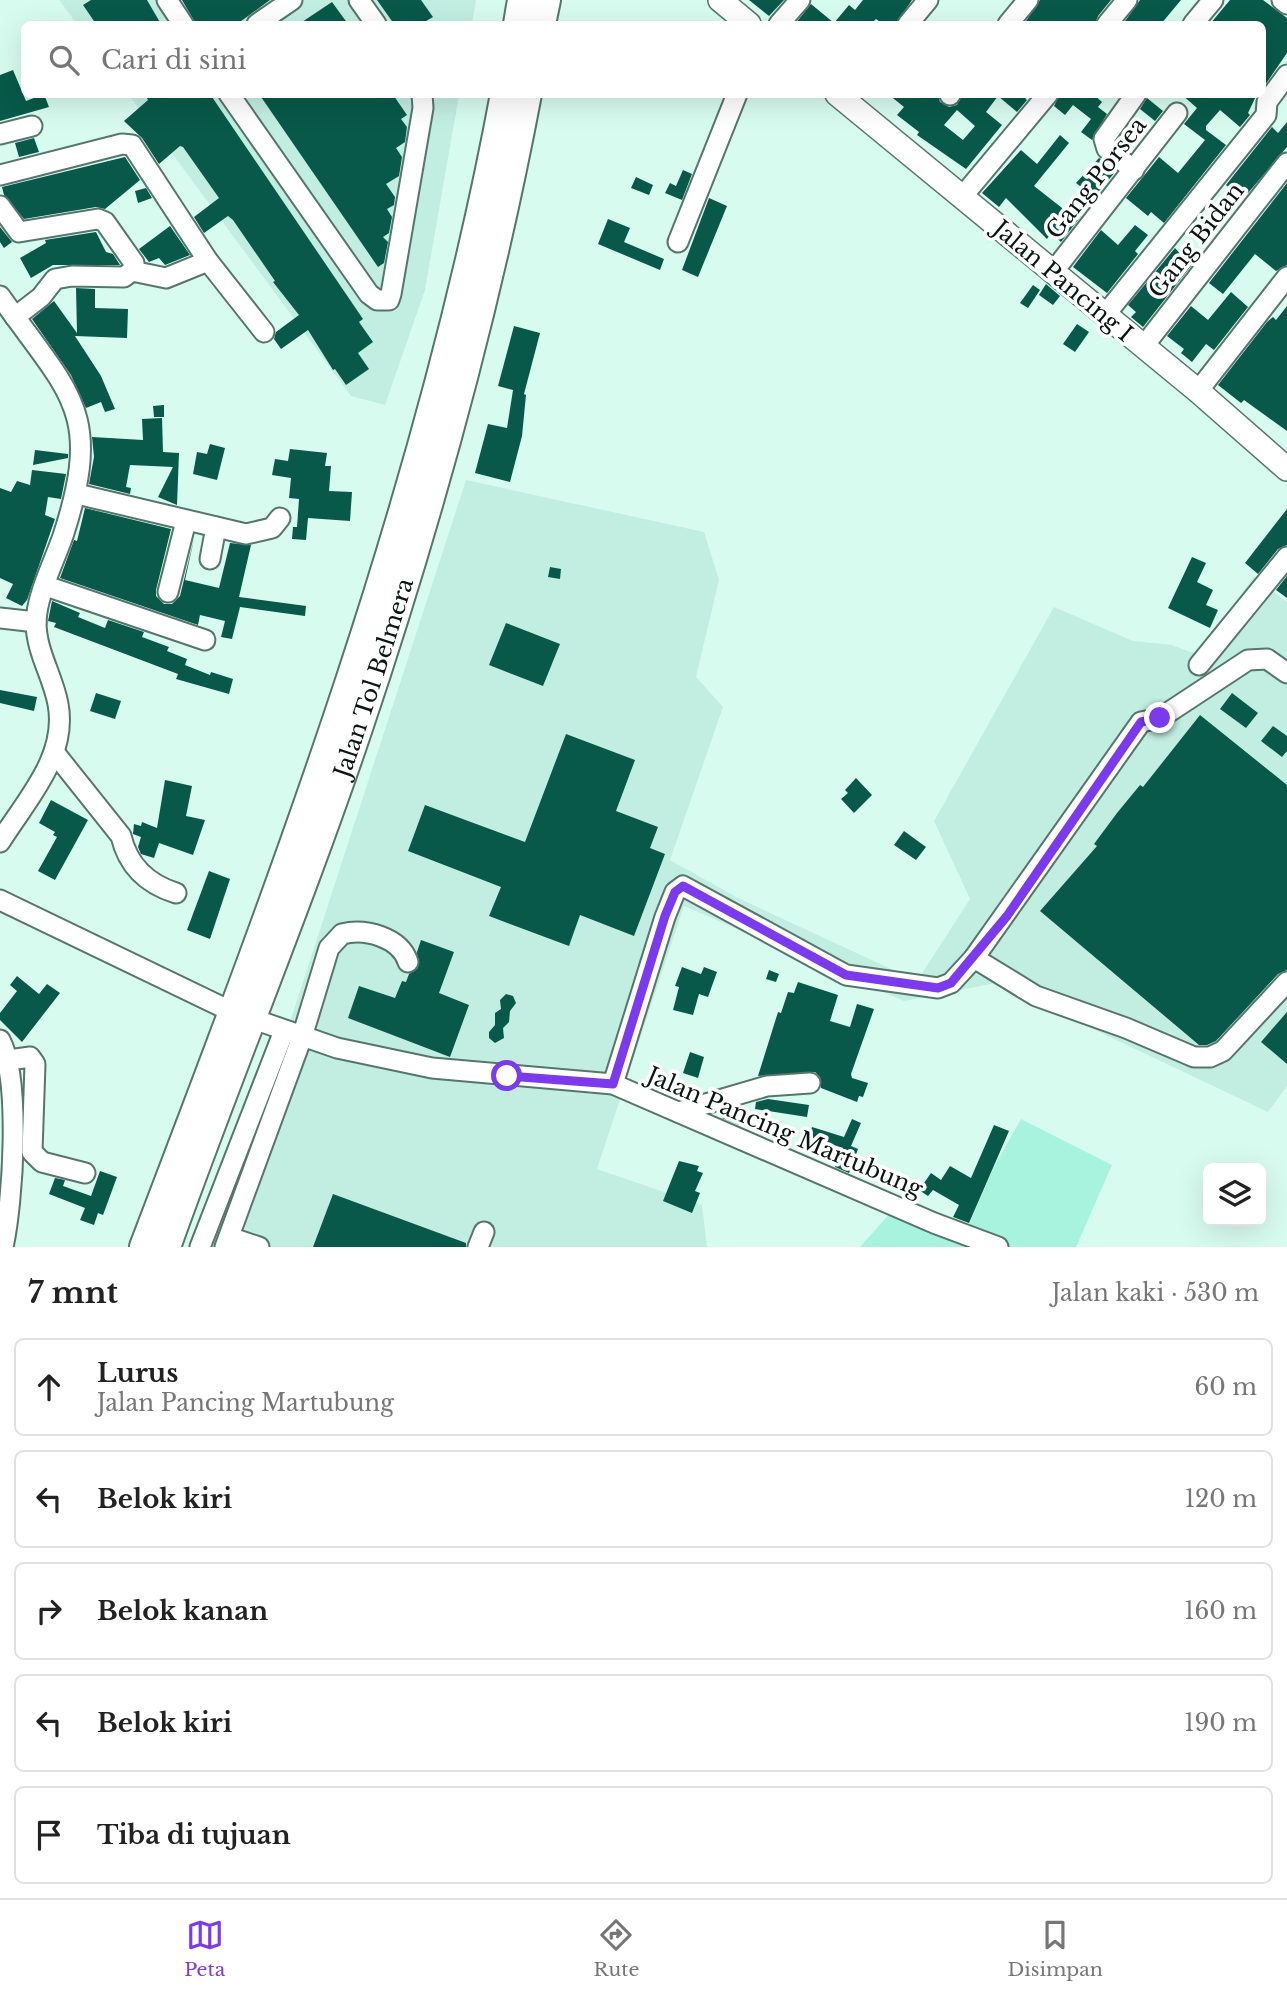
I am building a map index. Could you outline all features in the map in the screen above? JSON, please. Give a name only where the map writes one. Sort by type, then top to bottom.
[{"type":"highway","points":[[518,21],[522,0]]},
{"type":"highway","points":[[542,21],[546,0]]},
{"type":"highway","name":"Jalan Tol Belmera","points":[[144,1247],[293,851],[361,654],[435,407],[481,212],[504,98]]},
{"type":"highway","name":"Jalan Tol Belmera","points":[[166,1247],[318,842],[426,516],[492,267],[526,98]]},
{"type":"main road","points":[[720,0],[745,21]]},
{"type":"main road","name":"Jalan Pancing I","points":[[846,98],[1143,347],[1284,460]]},
{"type":"street","points":[[167,0],[181,21]]},
{"type":"street","points":[[261,21],[292,0]]},
{"type":"street","points":[[359,0],[374,21]]},
{"type":"street","points":[[782,21],[800,0]]},
{"type":"street","points":[[910,21],[928,0]]},
{"type":"street","points":[[1010,21],[1028,0]]},
{"type":"street","points":[[1110,21],[1127,0]]},
{"type":"street","points":[[1196,21],[1213,0]]},
{"type":"street","points":[[1282,0],[1287,4]]},
{"type":"street","points":[[1105,315],[1266,115],[1266,102],[1287,75]]},
{"type":"street","points":[[232,98],[369,294],[384,301],[388,300],[391,294],[423,108],[422,98]]},
{"type":"street","points":[[678,242],[735,98]]},
{"type":"street","points":[[962,197],[1045,98]]},
{"type":"street","points":[[1133,98],[1104,139],[1107,149],[1134,170]]},
{"type":"street","name":"Gang Porsea","points":[[1053,272],[1177,113]]},
{"type":"street","points":[[0,134],[32,126]]},
{"type":"street","points":[[0,175],[122,144],[132,145],[208,261],[264,332]]},
{"type":"street","name":"Gang Bidan","points":[[1143,347],[1287,163]]},
{"type":"street","points":[[0,206],[19,232],[90,219],[105,222],[131,259],[132,271]]},
{"type":"street","points":[[15,317],[41,297],[55,279],[72,276],[120,278],[132,271],[166,278],[208,261]]},
{"type":"street","points":[[1198,391],[1287,277]]},
{"type":"street","points":[[0,296],[61,377],[77,411],[81,454],[76,494],[39,602],[36,622],[40,651],[58,703],[58,738],[47,771],[0,842]]},
{"type":"street","points":[[76,494],[246,534],[260,533],[272,528],[280,518]]},
{"type":"street","points":[[168,592],[186,521]]},
{"type":"street","points":[[210,559],[216,527]]},
{"type":"street","points":[[1199,665],[1287,556]]},
{"type":"street","points":[[46,586],[205,640]]},
{"type":"street","points":[[0,618],[36,622]]},
{"type":"street","points":[[613,1084],[665,916],[675,892],[683,886],[846,975],[938,988],[951,983],[974,958],[1141,722],[1160,718],[1248,660],[1267,659],[1287,673]]},
{"type":"street","points":[[54,752],[121,836],[125,853],[136,870],[158,887],[176,893]]},
{"type":"street","points":[[0,900],[220,1006]]},
{"type":"street","points":[[200,1247],[328,948],[342,934],[356,930],[397,944],[405,952],[408,962]]},
{"type":"street","points":[[974,958],[1035,996],[1202,1058],[1223,1051],[1287,982]]},
{"type":"street","name":"Jalan Pancing Martubung","points":[[262,1022],[337,1048],[432,1068],[613,1084],[934,1223],[998,1247]]},
{"type":"street","points":[[259,1247],[227,1242],[293,1034]]},
{"type":"street","points":[[0,1040],[9,1060],[10,1188],[3,1247]]},
{"type":"street","points":[[9,1060],[30,1057],[35,1064],[32,1152],[42,1163],[85,1173]]},
{"type":"street","points":[[678,1112],[767,1086],[810,1083]]},
{"type":"shaded area","points":[[59,0],[476,0],[472,21],[75,21]]},
{"type":"shaded area","points":[[131,98],[458,98],[425,290],[385,405],[351,396]]},
{"type":"shaded area","points":[[466,480],[704,532],[719,580],[696,677],[723,707],[670,860],[738,898],[917,981],[970,899],[934,821],[1054,607],[1133,641],[1172,645],[1196,654],[1254,577],[1287,602],[1287,1086],[1268,1112],[996,983],[904,1001],[684,906],[597,1169],[702,1205],[707,1247],[209,1247],[277,1062]]},
{"type":"shaded area","points":[[1021,1119],[1112,1165],[1076,1247],[860,1247],[901,1201],[967,1229],[993,1169]]},
{"type":"building","points":[[91,0],[147,0],[159,21],[94,21],[83,5]]},
{"type":"building","points":[[182,0],[270,0],[241,21],[194,21]]},
{"type":"building","points":[[377,0],[421,0],[433,17],[426,21],[392,21]]},
{"type":"building","points":[[749,0],[784,0],[769,16]]},
{"type":"building","points":[[863,0],[912,0],[898,21],[836,21],[849,5],[855,10]]},
{"type":"building","points":[[1040,0],[1111,0],[1096,21],[1026,21]]},
{"type":"building","points":[[1140,0],[1181,0],[1164,21],[1125,21]]},
{"type":"building","points":[[1230,0],[1263,0],[1287,18],[1287,53],[1266,84],[1266,21],[1212,21]]},
{"type":"building","points":[[332,2],[346,21],[304,21]]},
{"type":"building","points":[[811,4],[832,21],[797,21]]},
{"type":"building","points":[[13,70],[21,89],[21,98],[26,101],[46,98],[49,107],[0,121],[0,75]]},
{"type":"building","points":[[147,98],[213,98],[363,319],[359,322],[373,342],[358,353],[369,369],[346,385],[335,369],[333,370],[308,330],[281,349],[274,339],[276,332],[299,315],[273,282],[275,281],[233,220],[228,216],[204,233],[194,217],[219,198],[183,147],[180,146],[159,164],[142,138],[124,121],[148,100]]},
{"type":"building","points":[[262,98],[396,98],[407,115],[401,119],[407,127],[405,142],[396,148],[402,157],[399,176],[386,184],[395,197],[394,205],[387,209],[392,217],[389,233],[383,237],[388,242],[384,263],[378,267]]},
{"type":"building","points":[[893,98],[939,98],[940,102],[949,107],[957,105],[960,98],[996,98],[986,112],[1002,125],[966,169],[917,135],[919,132],[897,115],[904,107]],"holes":[[[957,110],[975,126],[963,140],[944,125]]]},
{"type":"building","points":[[1000,98],[1025,98],[1027,100],[1017,112]]},
{"type":"building","points":[[1058,98],[1098,98],[1102,102],[1098,107],[1107,114],[1092,140],[1081,132],[1091,119],[1073,105],[1065,115],[1054,106]]},
{"type":"building","points":[[1147,98],[1163,111],[1155,121],[1140,109]]},
{"type":"building","points":[[1186,98],[1255,98],[1248,113],[1250,115],[1240,127],[1220,110],[1206,126],[1206,130],[1226,145],[1164,223],[1151,212],[1148,216],[1126,198],[1159,157],[1178,173],[1205,140],[1184,124],[1197,108]]},
{"type":"building","points":[[1287,122],[1287,147],[1248,193],[1238,186],[1234,191],[1226,185],[1272,127],[1278,133]]},
{"type":"building","points":[[1060,135],[1069,143],[1034,186],[1071,215],[1075,210],[1081,216],[1061,242],[1051,233],[1047,239],[1006,198],[999,207],[982,193],[1021,150],[1037,164]]},
{"type":"building","points":[[34,138],[39,152],[19,157],[15,143]]},
{"type":"building","points":[[125,157],[140,180],[105,209],[96,207],[24,219],[4,195],[2,187]]},
{"type":"building","points":[[1099,158],[1116,171],[1094,197],[1076,183]]},
{"type":"building","points":[[683,170],[692,174],[682,200],[665,193],[670,183],[676,186]]},
{"type":"building","points":[[636,177],[653,185],[649,195],[631,188]]},
{"type":"building","points":[[1287,183],[1287,265],[1276,271],[1255,254],[1223,294],[1209,283]]},
{"type":"building","points":[[146,188],[152,198],[138,203],[135,191]]},
{"type":"building","points":[[709,198],[727,206],[698,277],[682,270]]},
{"type":"building","points":[[608,219],[630,228],[624,242],[664,259],[660,270],[598,244]]},
{"type":"building","points":[[1135,225],[1148,235],[1135,251],[1138,254],[1107,293],[1073,267],[1101,230],[1118,245]]},
{"type":"building","points":[[170,226],[190,255],[165,265],[159,258],[149,262],[139,249]]},
{"type":"building","points":[[0,227],[12,242],[4,248],[0,242]]},
{"type":"building","points":[[96,232],[106,252],[113,254],[120,265],[53,265],[31,278],[20,258],[46,243],[45,240]]},
{"type":"building","points":[[1175,248],[1191,266],[1143,327],[1131,317],[1136,312],[1128,305]]},
{"type":"building","points":[[1046,284],[1060,296],[1053,305],[1039,295]]},
{"type":"building","points":[[1033,285],[1040,290],[1028,308],[1020,303]]},
{"type":"building","points":[[76,288],[95,289],[95,308],[128,309],[127,338],[75,336],[101,376],[115,409],[105,412],[101,402],[86,408],[71,375],[32,319],[54,301],[77,333]]},
{"type":"building","points":[[1231,292],[1248,307],[1214,350],[1206,344],[1192,362],[1181,353],[1184,349],[1167,336],[1191,306],[1208,320]]},
{"type":"building","points":[[1287,306],[1287,431],[1244,400],[1241,403],[1218,385],[1267,322],[1273,317],[1276,320]]},
{"type":"building","points":[[1077,324],[1089,332],[1075,352],[1063,344]]},
{"type":"building","points":[[514,326],[540,333],[524,394],[522,436],[510,482],[475,473],[488,424],[507,428],[513,390],[498,386]]},
{"type":"building","points":[[164,405],[164,417],[154,417],[153,406]]},
{"type":"building","points":[[162,418],[163,452],[179,453],[177,505],[158,497],[173,467],[130,465],[126,487],[131,488],[130,494],[89,484],[94,457],[92,437],[143,440],[142,419]]},
{"type":"building","points":[[210,444],[225,448],[217,480],[193,474],[197,452],[207,454]]},
{"type":"building","points":[[290,449],[327,453],[325,466],[331,466],[329,491],[352,492],[350,521],[308,518],[306,540],[292,539],[293,527],[297,527],[299,499],[289,498],[291,478],[272,475],[275,459],[288,461]]},
{"type":"building","points":[[35,450],[68,454],[68,458],[33,465]]},
{"type":"building","points":[[32,470],[66,474],[61,499],[48,497],[45,515],[55,519],[27,600],[22,606],[6,598],[13,584],[0,578],[0,488],[11,492],[17,481],[30,485]]},
{"type":"building","points":[[85,508],[171,529],[156,590],[156,596],[164,604],[172,604],[180,596],[194,539],[185,580],[219,588],[230,543],[251,545],[239,597],[306,606],[305,616],[240,607],[232,639],[221,637],[225,621],[200,615],[198,625],[60,578],[74,540],[77,541]]},
{"type":"building","points":[[1287,509],[1287,545],[1278,549],[1258,574],[1245,563]]},
{"type":"building","points":[[1192,557],[1206,563],[1197,582],[1213,590],[1206,605],[1218,610],[1210,628],[1168,608]]},
{"type":"building","points":[[550,567],[561,569],[560,579],[548,577]]},
{"type":"building","points":[[1287,576],[1287,598],[1276,590]]},
{"type":"building","points":[[52,601],[80,613],[78,617],[105,628],[108,620],[144,632],[142,637],[169,647],[167,651],[187,659],[185,665],[210,675],[211,672],[233,679],[229,694],[176,679],[178,674],[54,627],[56,623],[48,621]]},
{"type":"building","points":[[506,623],[560,644],[543,686],[489,665]]},
{"type":"building","points":[[0,690],[37,697],[34,711],[0,703]]},
{"type":"building","points":[[96,693],[121,701],[115,719],[90,711]]},
{"type":"building","points":[[1232,693],[1258,713],[1246,728],[1220,709]]},
{"type":"building","points":[[1200,715],[1287,785],[1287,970],[1278,974],[1216,1041],[1207,1045],[1199,1045],[1040,911],[1097,846],[1094,844],[1117,813],[1140,785],[1143,787]]},
{"type":"building","points":[[1273,726],[1287,736],[1287,751],[1282,757],[1261,741]]},
{"type":"building","points":[[566,734],[635,760],[616,811],[658,827],[650,848],[665,854],[634,936],[580,915],[569,946],[489,916],[501,887],[408,851],[425,805],[525,842]]},
{"type":"building","points":[[856,778],[872,795],[854,813],[841,799],[848,793],[845,790]]},
{"type":"building","points":[[165,780],[192,786],[186,816],[205,820],[193,855],[159,843],[154,858],[141,854],[138,847],[141,837],[133,834],[134,824],[141,826],[142,822],[157,828]]},
{"type":"building","points":[[51,800],[88,820],[55,880],[38,871],[57,837],[53,835],[55,832],[39,823]]},
{"type":"building","points":[[904,831],[926,847],[916,860],[894,845]]},
{"type":"building","points":[[209,871],[230,879],[210,939],[187,930]]},
{"type":"building","points":[[421,940],[454,952],[439,993],[469,1005],[450,1057],[348,1018],[359,986],[395,998],[402,981],[406,982],[409,974],[418,968],[417,952]]},
{"type":"building","points":[[682,967],[701,974],[704,967],[717,972],[708,997],[699,994],[693,1015],[673,1010],[679,987],[675,986]]},
{"type":"building","points":[[769,970],[779,974],[776,982],[766,979]]},
{"type":"building","points":[[17,976],[39,994],[47,984],[60,993],[22,1042],[0,1020],[0,1013],[17,991],[10,985]]},
{"type":"building","points":[[798,982],[838,995],[830,1021],[850,1027],[857,1004],[874,1009],[851,1074],[852,1078],[868,1083],[863,1097],[859,1096],[857,1102],[821,1088],[820,1077],[815,1072],[758,1076],[778,1012],[781,1013],[788,992],[794,993]]},
{"type":"building","points":[[506,994],[513,996],[516,1003],[510,1011],[509,1022],[503,1028],[504,1038],[495,1043],[489,1038],[489,1032],[495,1025],[495,1013],[501,1009],[500,1000]]},
{"type":"building","points":[[1287,1012],[1287,1064],[1261,1042]]},
{"type":"building","points":[[690,1052],[704,1057],[698,1078],[683,1073]]},
{"type":"building","points":[[768,1099],[809,1105],[807,1117],[755,1109],[756,1102]]},
{"type":"building","points":[[724,1111],[743,1114],[739,1125],[722,1118]]},
{"type":"building","points":[[852,1119],[861,1123],[851,1146],[858,1149],[849,1173],[835,1167],[843,1148],[809,1137],[812,1127],[844,1137]]},
{"type":"building","points":[[994,1125],[1009,1131],[969,1223],[953,1217],[959,1205],[933,1190],[928,1196],[919,1190],[931,1173],[941,1180],[950,1166],[971,1178]]},
{"type":"building","points":[[679,1161],[699,1166],[697,1171],[703,1173],[695,1191],[700,1193],[692,1213],[663,1201]]},
{"type":"building","points":[[100,1171],[117,1177],[103,1215],[98,1213],[94,1225],[80,1220],[85,1208],[49,1194],[55,1178],[65,1180],[63,1186],[91,1196]]},
{"type":"building","points":[[333,1194],[466,1243],[466,1247],[313,1247]]},
{"type":"route","points":[[507,1076],[613,1084],[665,916],[675,892],[683,886],[692,888],[800,952],[846,975],[938,988],[951,983],[1007,916],[1141,722],[1160,718]]}]
